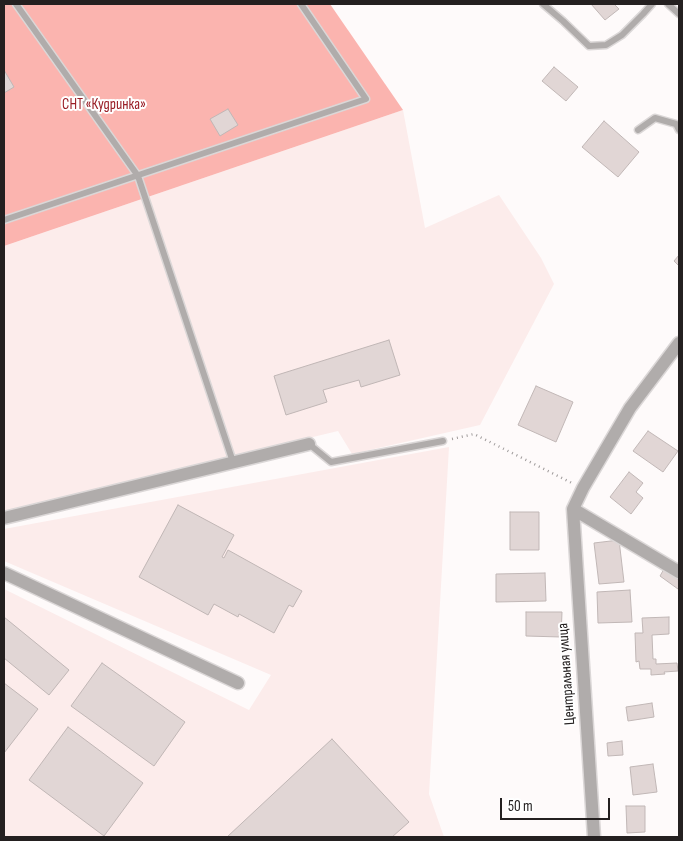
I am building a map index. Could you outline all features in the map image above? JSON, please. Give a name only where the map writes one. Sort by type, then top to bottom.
[{"type":"street","points":[[679,343],[630,408],[582,488],[573,509],[679,572]]},
{"type":"street","points":[[4,518],[309,444]]},
{"type":"street","name":"Центральная улица","points":[[573,509],[594,837]]},
{"type":"street","points":[[4,573],[238,684]]},
{"type":"lane","points":[[16,4],[138,176],[233,462]]},
{"type":"lane","points":[[4,220],[366,99],[301,4]]},
{"type":"lane","points":[[543,4],[563,20],[589,46],[606,45],[622,35],[652,4]]},
{"type":"lane","points":[[668,4],[679,14]]},
{"type":"lane","points":[[638,130],[655,118],[676,124],[679,130]]},
{"type":"lane","points":[[309,444],[331,462],[443,441]]},
{"type":"path","points":[[443,441],[474,434],[582,488]]},
{"type":"shaded area","points":[[403,110],[425,228],[499,195],[541,258],[554,284],[480,425],[352,454],[338,431],[4,511],[4,246]]},
{"type":"shaded area","points":[[449,447],[429,794],[444,837],[4,837],[4,589],[249,710],[271,675],[4,561],[4,529]]},
{"type":"green space","name":"СНТ «Кудринка»","points":[[4,4],[330,4],[403,110],[4,246]]},
{"type":"building","points":[[591,4],[614,4],[619,9],[605,20]]},
{"type":"building","points":[[554,67],[578,87],[566,101],[542,81]]},
{"type":"building","points":[[4,70],[14,87],[4,93]]},
{"type":"building","points":[[228,109],[238,125],[220,136],[210,119]]},
{"type":"building","points":[[604,121],[639,152],[618,177],[582,147]]},
{"type":"building","points":[[679,255],[679,266],[674,261]]},
{"type":"building","points":[[389,340],[400,375],[361,387],[359,380],[323,390],[327,402],[286,415],[274,376]]},
{"type":"building","points":[[536,386],[573,402],[556,442],[518,425]]},
{"type":"building","points":[[648,431],[678,451],[663,472],[633,451]]},
{"type":"building","points":[[629,472],[643,483],[636,492],[643,498],[631,514],[610,497]]},
{"type":"building","points":[[178,505],[234,535],[222,557],[224,558],[228,550],[302,591],[293,607],[289,605],[274,633],[239,614],[238,617],[214,604],[208,615],[139,577]]},
{"type":"building","points":[[510,512],[539,512],[539,550],[510,550]]},
{"type":"building","points":[[619,540],[624,582],[599,584],[594,543]]},
{"type":"building","points":[[664,569],[679,580],[678,589],[660,576]]},
{"type":"building","points":[[545,573],[546,601],[496,602],[496,574]]},
{"type":"building","points":[[630,590],[632,622],[598,623],[597,592]]},
{"type":"building","points":[[526,612],[562,612],[561,637],[526,636]]},
{"type":"building","points":[[4,617],[69,670],[49,695],[4,658]]},
{"type":"building","points":[[669,617],[669,634],[652,635],[653,659],[656,659],[656,664],[677,663],[678,671],[651,675],[651,669],[640,669],[639,661],[636,662],[635,633],[643,633],[642,618]]},
{"type":"building","points":[[102,663],[185,722],[154,766],[71,706]]},
{"type":"building","points":[[4,683],[38,709],[4,753]]},
{"type":"building","points":[[652,703],[654,717],[628,721],[626,707]]},
{"type":"building","points":[[68,727],[143,783],[104,836],[29,780]]},
{"type":"building","points":[[332,739],[409,822],[392,837],[227,837]]},
{"type":"building","points":[[622,741],[623,755],[608,756],[607,743]]},
{"type":"building","points":[[653,764],[657,792],[633,795],[630,767]]},
{"type":"building","points":[[626,806],[645,806],[645,832],[627,833]]}]
